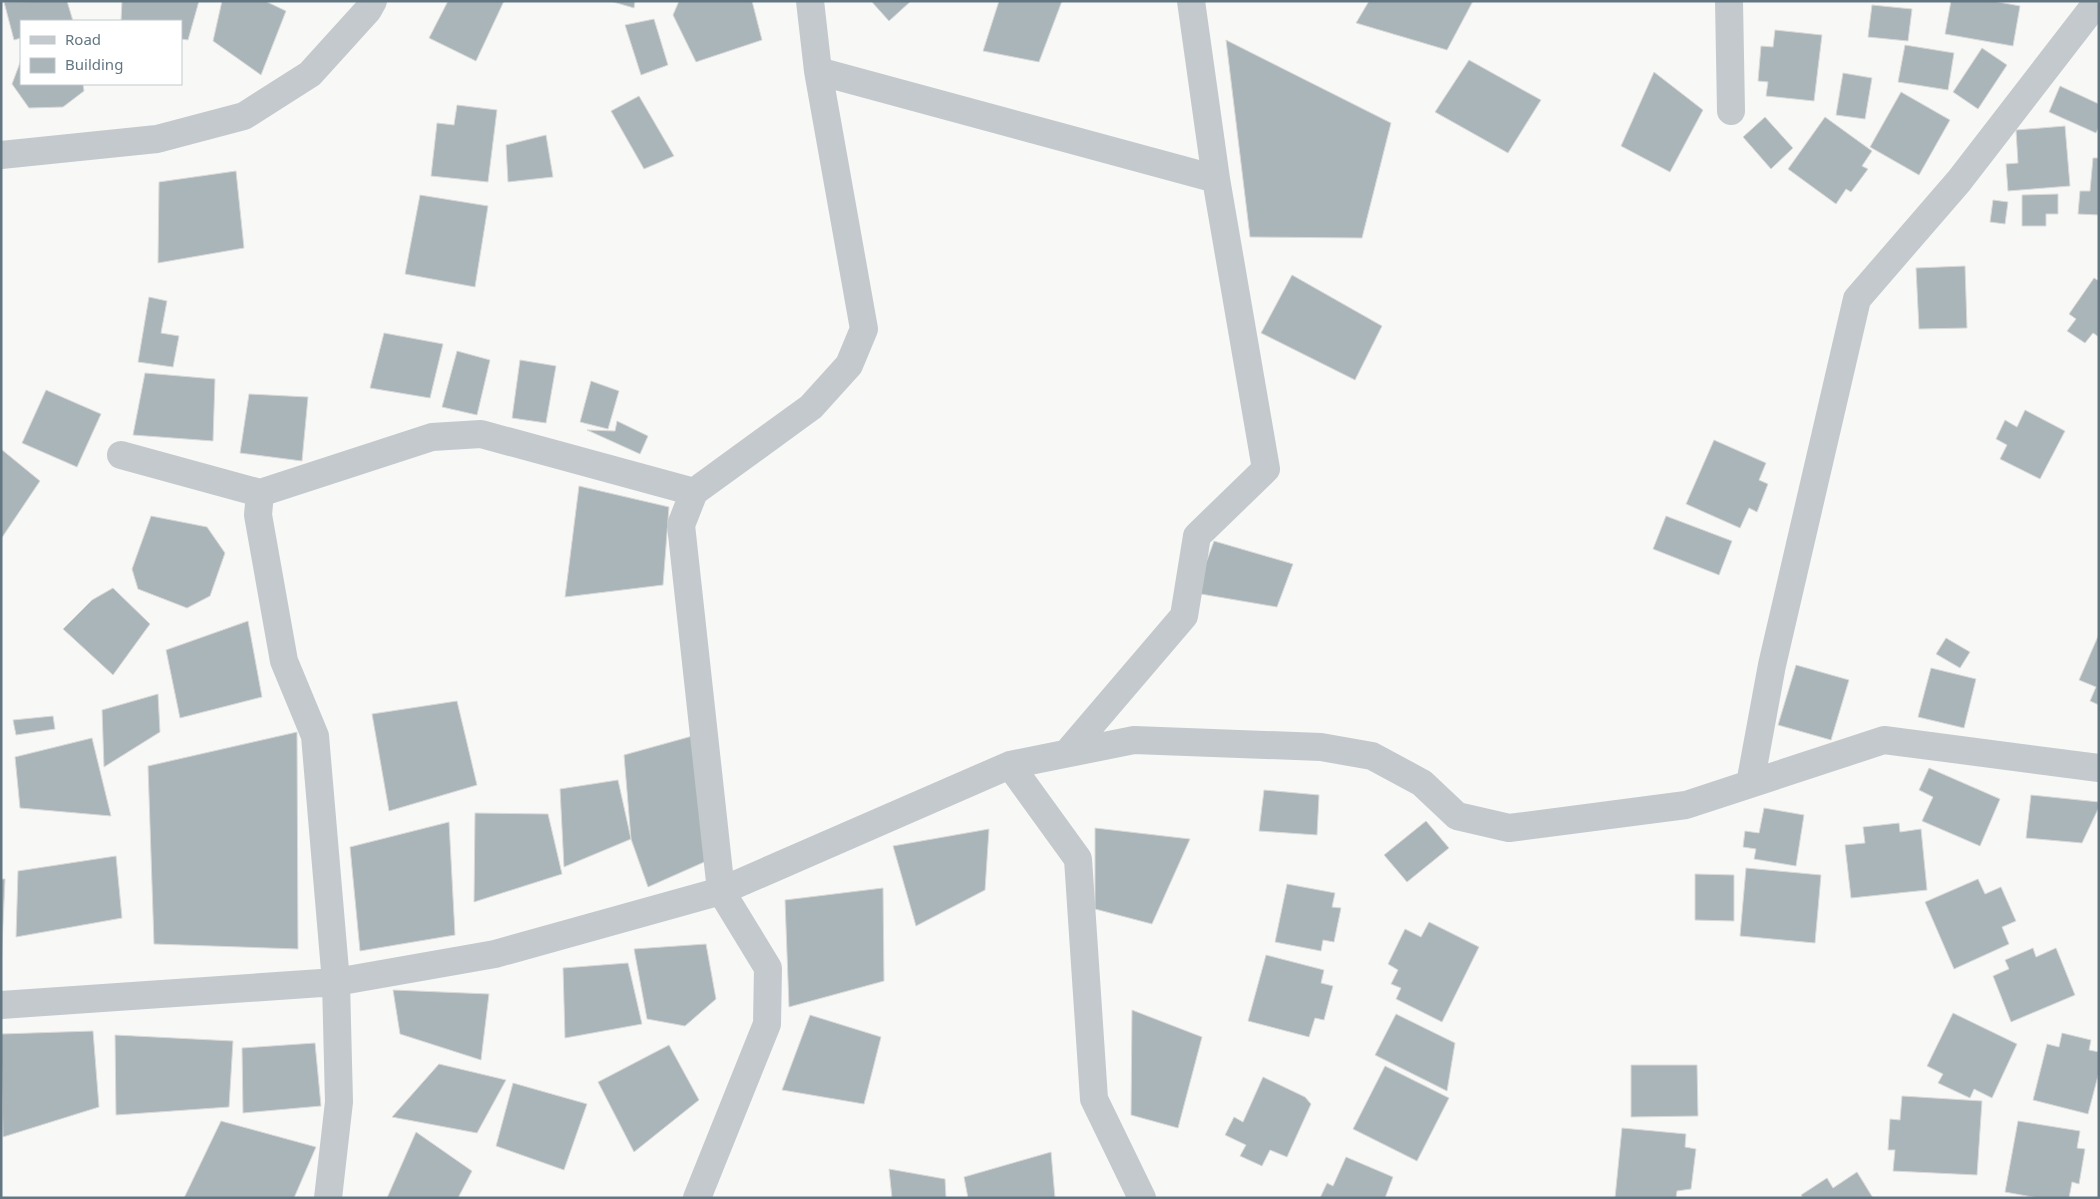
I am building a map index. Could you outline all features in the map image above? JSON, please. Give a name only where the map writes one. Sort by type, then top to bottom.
[{"type":"street","points":[[1,156],[157,140],[244,116],[310,74],[368,10],[373,1]]},
{"type":"street","points":[[697,1198],[767,1024],[768,968],[721,891],[681,525],[694,492],[812,406],[849,365],[864,329],[818,71],[810,1]]},
{"type":"street","points":[[1067,753],[1184,616],[1197,536],[1266,469],[1216,179],[1191,1]]},
{"type":"street","points":[[1729,1],[1731,111]]},
{"type":"street","points":[[1750,784],[1772,665],[1857,299],[1959,181],[2098,1]]},
{"type":"street","points":[[818,71],[1216,179]]},
{"type":"street","points":[[121,455],[260,493],[432,437],[481,434],[694,492]]},
{"type":"street","points":[[260,493],[258,515],[284,661],[315,736],[336,982],[339,1102],[328,1198]]},
{"type":"street","points":[[1,1005],[336,982],[495,954],[721,891],[1010,765],[1134,740],[1321,747],[1372,756],[1422,783],[1458,816],[1510,828],[1686,805],[1884,740],[2099,768]]},
{"type":"street","points":[[1010,765],[1078,859],[1094,1099],[1142,1198]]},
{"type":"building","points":[[67,1],[73,20],[20,20],[20,38],[14,40],[4,2]]},
{"type":"building","points":[[122,1],[199,1],[188,40],[182,39],[182,20],[121,20]]},
{"type":"building","points":[[222,1],[265,1],[286,11],[261,75],[213,41]]},
{"type":"building","points":[[448,1],[504,1],[476,61],[429,38]]},
{"type":"building","points":[[610,1],[635,1],[634,8]]},
{"type":"building","points":[[679,1],[752,1],[762,40],[696,62],[673,15]]},
{"type":"building","points":[[871,1],[911,1],[889,21]]},
{"type":"building","points":[[999,1],[1062,1],[1039,62],[983,51]]},
{"type":"building","points":[[1369,1],[1473,1],[1447,50],[1356,23]]},
{"type":"building","points":[[1951,1],[1993,1],[2020,6],[2013,46],[1945,34]]},
{"type":"building","points":[[1872,5],[1912,9],[1908,41],[1868,37]]},
{"type":"building","points":[[654,19],[668,65],[641,75],[625,25]]},
{"type":"building","points":[[1775,30],[1822,35],[1814,101],[1766,96],[1768,82],[1758,81],[1761,46],[1773,47]]},
{"type":"building","points":[[1226,40],[1391,123],[1362,238],[1250,237]]},
{"type":"building","points":[[1905,45],[1954,53],[1948,90],[1898,82]]},
{"type":"building","points":[[1982,48],[2007,65],[1978,109],[1953,92]]},
{"type":"building","points":[[1469,60],[1541,100],[1508,153],[1435,112]]},
{"type":"building","points":[[20,63],[20,85],[83,85],[84,91],[63,107],[29,108],[12,84]]},
{"type":"building","points":[[1654,72],[1703,110],[1670,172],[1621,146]]},
{"type":"building","points":[[1843,73],[1872,78],[1865,119],[1836,115]]},
{"type":"building","points":[[2060,86],[2099,104],[2099,127],[2096,133],[2049,112]]},
{"type":"building","points":[[1901,92],[1950,120],[1919,175],[1870,147]]},
{"type":"building","points":[[639,96],[674,156],[644,169],[611,111]]},
{"type":"building","points":[[457,105],[497,110],[488,182],[431,176],[437,123],[454,125]]},
{"type":"building","points":[[1765,117],[1793,148],[1771,169],[1743,137]]},
{"type":"building","points":[[1825,117],[1872,151],[1862,166],[1868,169],[1851,192],[1846,189],[1836,204],[1788,169]]},
{"type":"building","points":[[2065,126],[2070,186],[2008,191],[2006,164],[2018,163],[2016,130]]},
{"type":"building","points":[[546,135],[553,177],[508,182],[506,145]]},
{"type":"building","points":[[2093,158],[2099,158],[2099,215],[2078,214],[2080,191],[2090,191]]},
{"type":"building","points":[[236,171],[244,248],[158,263],[159,182]]},
{"type":"building","points":[[2058,194],[2058,214],[2046,214],[2046,226],[2022,226],[2022,195]]},
{"type":"building","points":[[420,195],[488,206],[475,287],[405,274]]},
{"type":"building","points":[[1993,200],[2008,202],[2005,224],[1990,222]]},
{"type":"building","points":[[1965,266],[1967,328],[1919,329],[1916,268]]},
{"type":"building","points":[[1292,275],[1382,326],[1355,380],[1261,333]]},
{"type":"building","points":[[2094,278],[2099,281],[2099,337],[2093,333],[2085,343],[2067,331],[2076,319],[2069,314]]},
{"type":"building","points":[[149,297],[167,301],[161,333],[179,336],[173,367],[138,362]]},
{"type":"building","points":[[384,333],[443,344],[430,398],[370,388]]},
{"type":"building","points":[[457,351],[490,360],[477,415],[442,407]]},
{"type":"building","points":[[520,360],[556,366],[546,423],[512,418]]},
{"type":"building","points":[[145,373],[215,379],[213,441],[133,435]]},
{"type":"building","points":[[591,381],[619,391],[608,429],[580,422]]},
{"type":"building","points":[[46,390],[101,414],[77,467],[22,443]]},
{"type":"building","points":[[249,394],[308,397],[302,461],[240,453]]},
{"type":"building","points":[[2025,410],[2065,431],[2040,479],[2000,459],[2007,445],[1996,439],[2005,420],[2017,427]]},
{"type":"building","points":[[617,421],[648,436],[640,454],[587,430],[615,431]]},
{"type":"building","points":[[1714,440],[1766,463],[1759,480],[1768,484],[1757,512],[1749,508],[1740,528],[1686,504]]},
{"type":"building","points":[[1,449],[40,481],[1,539]]},
{"type":"building","points":[[579,486],[669,507],[663,585],[565,597]]},
{"type":"building","points":[[151,516],[207,527],[225,553],[210,596],[187,608],[138,589],[132,569]]},
{"type":"building","points":[[1666,516],[1732,541],[1719,575],[1653,549]]},
{"type":"building","points":[[1214,541],[1293,564],[1277,607],[1195,593]]},
{"type":"building","points":[[113,588],[150,624],[113,675],[63,629],[92,600]]},
{"type":"building","points":[[248,621],[262,697],[180,718],[166,650]]},
{"type":"building","points":[[2099,634],[2099,705],[2090,701],[2096,687],[2079,680]]},
{"type":"building","points":[[1946,638],[1970,652],[1960,668],[1936,654]]},
{"type":"building","points":[[1796,665],[1849,680],[1831,740],[1778,725]]},
{"type":"building","points":[[1931,668],[1976,679],[1964,728],[1918,717]]},
{"type":"building","points":[[158,694],[160,732],[104,767],[102,710]]},
{"type":"building","points":[[457,701],[477,785],[389,811],[372,714]]},
{"type":"building","points":[[53,716],[55,729],[16,735],[13,720]]},
{"type":"building","points":[[297,732],[298,949],[154,944],[148,766]]},
{"type":"building","points":[[696,735],[711,859],[648,887],[631,839],[624,755]]},
{"type":"building","points":[[92,738],[111,816],[20,808],[15,757]]},
{"type":"building","points":[[1929,768],[2000,799],[1980,846],[1922,821],[1933,797],[1919,790]]},
{"type":"building","points":[[618,780],[631,839],[564,867],[560,789]]},
{"type":"building","points":[[1264,790],[1319,795],[1317,835],[1259,831]]},
{"type":"building","points":[[2031,795],[2099,802],[2099,807],[2082,843],[2026,838]]},
{"type":"building","points":[[1764,808],[1804,815],[1796,866],[1754,859],[1756,849],[1743,847],[1745,831],[1759,833]]},
{"type":"building","points":[[475,813],[548,814],[562,874],[474,902]]},
{"type":"building","points":[[1426,821],[1449,848],[1407,882],[1384,855]]},
{"type":"building","points":[[449,822],[455,935],[360,951],[350,847]]},
{"type":"building","points":[[1899,823],[1900,832],[1921,829],[1927,890],[1851,898],[1845,845],[1865,843],[1863,827]]},
{"type":"building","points":[[1095,828],[1190,839],[1152,924],[1095,909]]},
{"type":"building","points":[[989,829],[985,890],[916,926],[893,846]]},
{"type":"building","points":[[116,856],[122,918],[16,937],[18,871]]},
{"type":"building","points":[[1746,868],[1821,875],[1815,943],[1740,936]]},
{"type":"building","points":[[1695,874],[1734,875],[1734,921],[1695,920]]},
{"type":"building","points":[[1,879],[5,879],[1,968]]},
{"type":"building","points":[[1978,879],[1985,894],[2001,887],[2016,921],[2002,927],[2009,944],[1954,969],[1925,902]]},
{"type":"building","points":[[1287,884],[1335,893],[1332,907],[1341,908],[1334,942],[1323,940],[1321,951],[1275,942]]},
{"type":"building","points":[[883,888],[884,981],[789,1007],[785,900]]},
{"type":"building","points":[[1429,922],[1479,947],[1442,1022],[1396,999],[1401,988],[1391,984],[1398,970],[1388,964],[1405,929],[1421,937]]},
{"type":"building","points":[[706,944],[716,999],[685,1026],[647,1019],[634,949]]},
{"type":"building","points":[[2033,948],[2036,957],[2056,948],[2075,995],[2011,1022],[1993,976],[2009,969],[2005,960]]},
{"type":"building","points":[[1266,955],[1324,970],[1321,983],[1333,986],[1324,1020],[1315,1018],[1309,1037],[1248,1021]]},
{"type":"building","points":[[628,963],[642,1024],[565,1038],[563,968]]},
{"type":"building","points":[[393,990],[489,994],[481,1060],[400,1034]]},
{"type":"building","points":[[1132,1010],[1202,1037],[1178,1128],[1131,1115]]},
{"type":"building","points":[[1953,1013],[2017,1044],[1992,1098],[1974,1089],[1970,1098],[1938,1083],[1943,1074],[1927,1066]]},
{"type":"building","points":[[1396,1014],[1455,1043],[1447,1091],[1375,1055]]},
{"type":"building","points":[[810,1015],[881,1037],[864,1104],[782,1090]]},
{"type":"building","points":[[93,1031],[99,1107],[3,1137],[1,1034]]},
{"type":"building","points":[[2062,1033],[2091,1040],[2089,1050],[2099,1052],[2099,1072],[2088,1114],[2033,1100],[2047,1044],[2059,1047]]},
{"type":"building","points":[[115,1035],[233,1041],[229,1107],[116,1115]]},
{"type":"building","points":[[315,1043],[321,1106],[243,1113],[242,1048]]},
{"type":"building","points":[[669,1045],[699,1100],[634,1152],[598,1082]]},
{"type":"building","points":[[439,1064],[506,1080],[477,1133],[392,1117]]},
{"type":"building","points":[[1631,1065],[1697,1065],[1698,1116],[1631,1117]]},
{"type":"building","points":[[1385,1066],[1449,1098],[1417,1161],[1353,1129]]},
{"type":"building","points":[[1263,1077],[1305,1097],[1311,1104],[1287,1157],[1270,1150],[1262,1166],[1240,1156],[1246,1145],[1225,1135],[1234,1117],[1243,1122]]},
{"type":"building","points":[[513,1083],[587,1104],[564,1170],[496,1146]]},
{"type":"building","points":[[1902,1096],[1982,1101],[1977,1175],[1893,1171],[1895,1150],[1888,1150],[1890,1119],[1900,1120]]},
{"type":"building","points":[[221,1121],[316,1147],[294,1198],[184,1198]]},
{"type":"building","points":[[2018,1121],[2080,1131],[2077,1148],[2085,1149],[2079,1184],[2072,1182],[2069,1198],[2038,1198],[2005,1192]]},
{"type":"building","points":[[1622,1128],[1686,1134],[1685,1147],[1696,1149],[1691,1189],[1677,1191],[1676,1198],[1615,1198]]},
{"type":"building","points":[[416,1132],[472,1171],[458,1198],[387,1198]]},
{"type":"building","points":[[1051,1152],[1055,1198],[968,1198],[964,1177]]},
{"type":"building","points":[[1346,1157],[1393,1177],[1385,1198],[1320,1198],[1327,1183],[1333,1186]]},
{"type":"building","points":[[889,1169],[945,1179],[946,1198],[892,1198]]},
{"type":"building","points":[[1857,1172],[1873,1198],[1803,1198],[1801,1195],[1827,1178],[1833,1188]]}]
